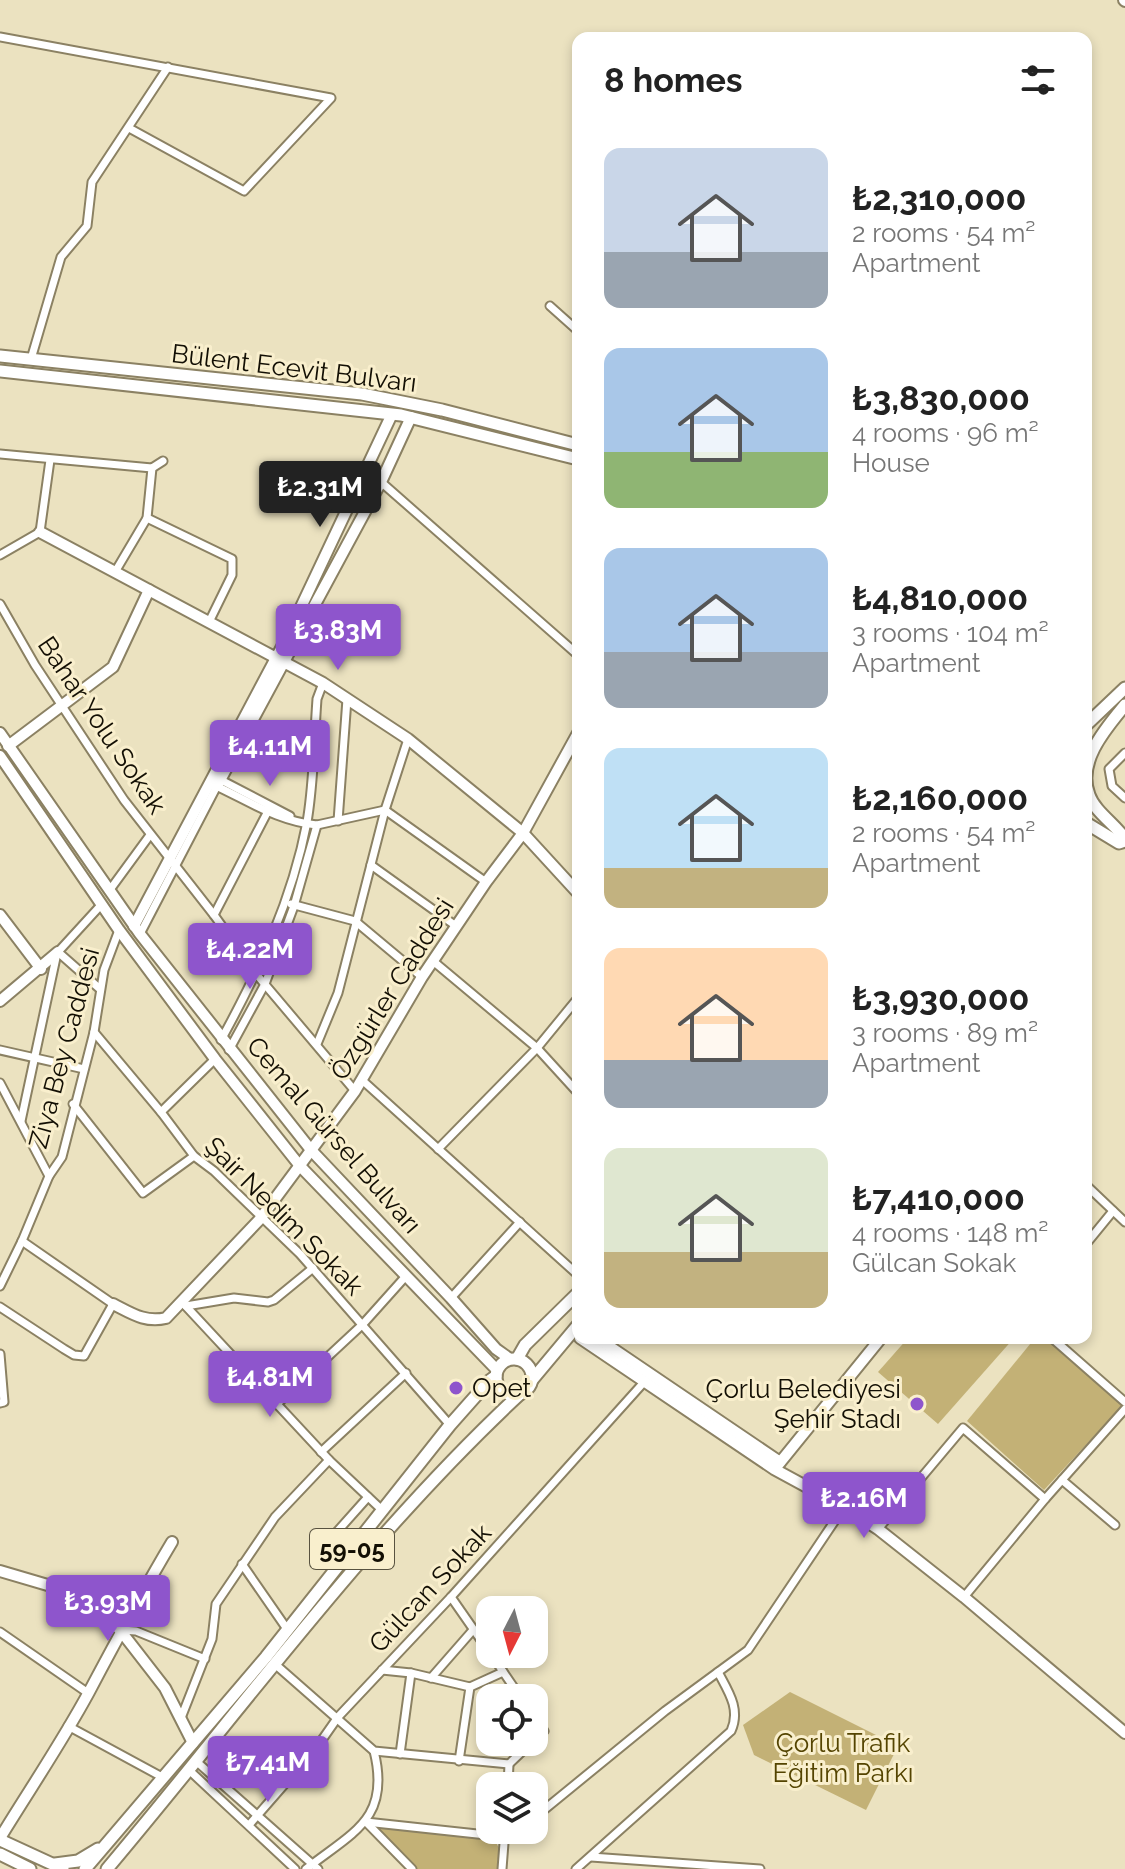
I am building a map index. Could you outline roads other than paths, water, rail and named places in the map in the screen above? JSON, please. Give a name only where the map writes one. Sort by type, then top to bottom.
[{"type":"main road","name":"Bülent Ecevit Bulvarı","points":[[0,356],[373,396],[572,443]]},
{"type":"main road","points":[[0,371],[392,414],[572,457]]},
{"type":"main road","points":[[1092,719],[1125,688]]},
{"type":"main road","points":[[1092,754],[1125,705]]},
{"type":"main road","points":[[1092,799],[1125,840],[1119,843],[1092,827]]},
{"type":"main road","points":[[521,1393],[504,1392],[497,1382],[500,1365],[514,1359],[572,1299]]},
{"type":"main road","points":[[107,1869],[194,1767],[345,1579],[460,1449],[521,1393],[572,1338]]},
{"type":"main road","points":[[514,1359],[527,1364],[532,1380]]},
{"type":"main road","name":"59-05","points":[[85,1869],[287,1629],[450,1425],[497,1373]]},
{"type":"main road","points":[[0,1839],[57,1866],[78,1861],[108,1842]]},
{"type":"main road","points":[[117,1869],[124,1850]]},
{"type":"main road","points":[[0,1854],[30,1869]]},
{"type":"street","points":[[0,37],[331,98],[244,191],[129,128]]},
{"type":"street","points":[[31,359],[61,257],[87,226],[92,182],[168,67]]},
{"type":"street","points":[[550,306],[572,326]]},
{"type":"street","name":"Ziya Bey Caddesi","points":[[280,660],[392,414]]},
{"type":"street","name":"Ziya Bey Caddesi","points":[[137,930],[280,660],[381,482],[411,417]]},
{"type":"street","points":[[0,454],[152,468],[163,461]]},
{"type":"street","points":[[40,532],[50,460]]},
{"type":"street","points":[[115,572],[147,518],[152,468]]},
{"type":"street","points":[[381,482],[572,650]]},
{"type":"street","points":[[147,518],[232,559],[232,575],[209,622]]},
{"type":"street","points":[[0,555],[40,532]]},
{"type":"street","points":[[40,532],[323,683],[408,739],[523,833],[572,886]]},
{"type":"street","points":[[8,746],[113,667],[149,590]]},
{"type":"street","name":"Bahar Yolu Sokak","points":[[0,604],[63,707],[150,835],[257,975],[355,1091]]},
{"type":"street","points":[[221,1040],[257,975],[285,902],[306,824],[317,699],[323,683]]},
{"type":"street","points":[[338,821],[347,699]]},
{"type":"street","name":"Cemal Gürsel Bulvarı","points":[[0,733],[137,930],[311,1150],[496,1349],[514,1359]]},
{"type":"street","points":[[317,1044],[338,993],[385,810],[408,739]]},
{"type":"street","name":"Özgürler Caddesi","points":[[113,1304],[141,1318],[166,1318],[184,1304],[262,1217],[355,1091],[422,977],[523,833],[572,744]]},
{"type":"street","points":[[1125,753],[1109,769],[1112,786],[1125,798]]},
{"type":"street","name":"Cemal Gürsel Bulvarı","points":[[0,756],[119,930],[300,1166],[497,1373]]},
{"type":"street","points":[[215,781],[306,824]]},
{"type":"street","points":[[215,781],[267,813],[306,824],[317,825],[385,810],[486,882]]},
{"type":"street","points":[[214,915],[267,813]]},
{"type":"street","points":[[229,1050],[265,984],[294,906],[317,825]]},
{"type":"street","points":[[109,891],[150,835]]},
{"type":"street","points":[[371,865],[456,926]]},
{"type":"street","points":[[285,902],[355,921],[422,977]]},
{"type":"street","points":[[0,1001],[41,969],[101,905]]},
{"type":"street","points":[[1,917],[41,969]]},
{"type":"street","name":"Ziya Bey Caddesi","points":[[0,1286],[49,1176],[62,1157],[73,1104],[94,1032],[100,989],[119,930]]},
{"type":"street","points":[[57,953],[100,989]]},
{"type":"street","points":[[21,1121],[57,953]]},
{"type":"street","points":[[433,961],[537,1048],[572,1086]]},
{"type":"street","points":[[438,1149],[537,1048],[572,1007]]},
{"type":"street","name":"Şair Nedim Sokak","points":[[94,1032],[194,1156],[313,1268],[450,1425]]},
{"type":"street","points":[[0,1050],[84,1069]]},
{"type":"street","points":[[161,1112],[215,1059]]},
{"type":"street","points":[[362,1080],[572,1270]]},
{"type":"street","points":[[0,1083],[49,1176]]},
{"type":"street","points":[[73,1104],[143,1193],[194,1156]]},
{"type":"street","points":[[1092,1191],[1125,1222]]},
{"type":"street","points":[[1092,1237],[1113,1211]]},
{"type":"street","points":[[451,1298],[520,1222]]},
{"type":"street","points":[[0,1307],[74,1355],[84,1356],[113,1304],[22,1241]]},
{"type":"street","points":[[184,1304],[234,1298],[268,1302],[286,1292],[313,1268]]},
{"type":"street","points":[[277,1404],[363,1324],[406,1276]]},
{"type":"street","points":[[184,1304],[321,1452],[383,1511]]},
{"type":"street","points":[[593,1344],[645,1381],[734,1436]]},
{"type":"street","points":[[605,1344],[777,1466],[878,1529],[1125,1733]]},
{"type":"street","points":[[777,1466],[876,1344]]},
{"type":"street","points":[[1059,1344],[1125,1402]]},
{"type":"street","points":[[0,1354],[5,1394],[4,1402],[0,1403]]},
{"type":"street","points":[[321,1452],[406,1373]]},
{"type":"street","name":"Gülcan Sokak","points":[[249,1825],[317,1747],[338,1717],[451,1597],[645,1381]]},
{"type":"street","points":[[964,1597],[1125,1409]]},
{"type":"street","points":[[878,1529],[963,1428],[1045,1499]]},
{"type":"street","points":[[181,1718],[212,1639],[216,1604],[275,1517],[329,1460]]},
{"type":"street","points":[[1062,1480],[1115,1525]]},
{"type":"street","points":[[318,1553],[368,1497]]},
{"type":"street","points":[[548,1807],[665,1711],[748,1650],[844,1507]]},
{"type":"street","points":[[0,1839],[88,1693],[120,1630],[131,1619],[172,1542]]},
{"type":"street","points":[[242,1564],[287,1629]]},
{"type":"street","points":[[0,1571],[51,1586],[101,1612],[120,1630],[165,1688],[193,1743]]},
{"type":"street","points":[[451,1597],[476,1634]]},
{"type":"street","points":[[120,1630],[136,1631],[205,1659]]},
{"type":"street","points":[[431,1678],[473,1630]]},
{"type":"street","points":[[0,1632],[88,1693]]},
{"type":"street","points":[[194,1767],[257,1816],[312,1867],[366,1822],[374,1807],[380,1782],[374,1751],[276,1665]]},
{"type":"street","points":[[500,1668],[511,1684]]},
{"type":"street","points":[[382,1670],[411,1673],[470,1687],[503,1672]]},
{"type":"street","points":[[576,1869],[731,1731],[735,1711],[718,1672]]},
{"type":"street","points":[[400,1754],[411,1673]]},
{"type":"street","points":[[459,1761],[470,1687]]},
{"type":"street","points":[[68,1726],[164,1778]]},
{"type":"street","points":[[374,1751],[509,1764]]},
{"type":"street","points":[[509,1772],[509,1764],[517,1756]]},
{"type":"street","points":[[194,1767],[295,1869]]},
{"type":"street","points":[[366,1822],[476,1831]]},
{"type":"street","points":[[366,1822],[412,1869]]},
{"type":"street","points":[[502,1869],[504,1844]]},
{"type":"street","points":[[590,1857],[646,1865],[760,1869]]},
{"type":"place","name":"Opet","points":[[456,1388]]},
{"type":"place","name":"Çorlu Belediyesi Şehir Stadı","points":[[917,1404]]},
{"type":"park label","name":"Çorlu Trafik Eğitim Parkı","points":[[843,1758]]}]
